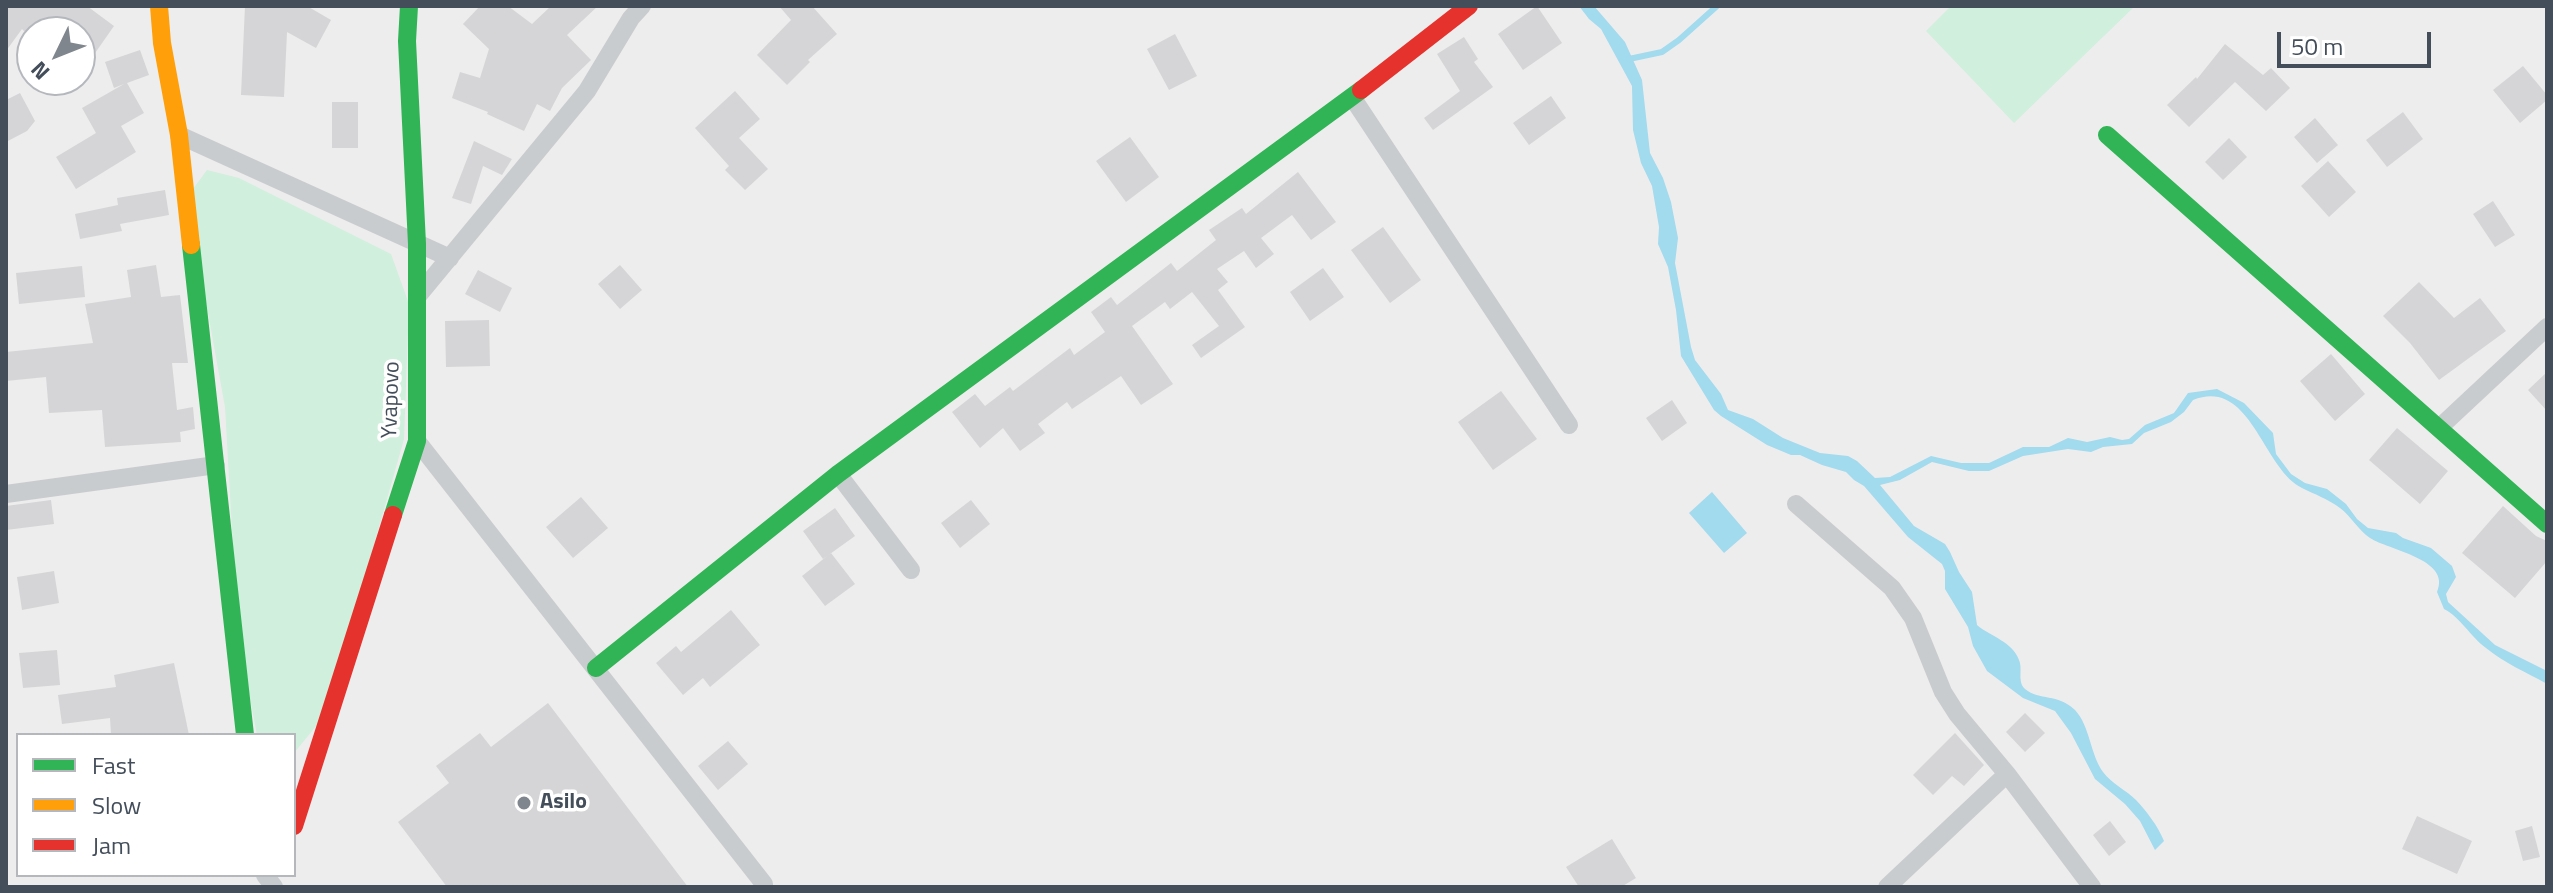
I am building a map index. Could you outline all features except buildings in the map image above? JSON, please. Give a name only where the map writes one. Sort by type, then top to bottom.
[{"type":"street","points":[[159,6],[162,43],[179,135],[245,733]]},
{"type":"street","name":"Yvapovo","points":[[296,820],[417,441],[417,244],[407,41],[409,6]]},
{"type":"street","points":[[417,297],[587,91],[631,18],[642,6]]},
{"type":"street","points":[[596,668],[838,474],[1352,97],[1469,6]]},
{"type":"street","points":[[1352,97],[1569,425]]},
{"type":"street","points":[[179,135],[450,258]]},
{"type":"street","points":[[2107,135],[2547,524]]},
{"type":"street","points":[[2439,428],[2547,327]]},
{"type":"street","points":[[417,441],[764,884]]},
{"type":"street","points":[[6,494],[216,465]]},
{"type":"street","points":[[838,474],[911,570]]},
{"type":"street","points":[[1796,504],[1892,588],[1913,618],[1950,703],[2092,887]]},
{"type":"street","points":[[1887,887],[2007,774]]},
{"type":"green space","points":[[1951,6],[2135,6],[2014,123],[1926,31]]},
{"type":"green space","points":[[207,170],[239,178],[391,254],[409,304],[404,439],[326,714],[296,751],[296,733],[257,733],[238,635],[225,407],[187,197]]},
{"type":"water","points":[[1579,6],[1594,6],[1625,42],[1642,80],[1650,153],[1671,202],[1678,238],[1675,263],[1691,347],[1695,360],[1721,394],[1728,410],[1753,419],[1783,438],[1820,453],[1848,456],[1875,478],[1890,477],[1931,456],[1961,463],[1989,463],[2023,447],[2049,447],[2068,438],[2087,442],[2110,437],[2129,439],[2145,425],[2174,413],[2188,393],[2217,389],[2244,403],[2273,433],[2276,454],[2291,474],[2305,483],[2327,489],[2368,528],[2396,533],[2431,548],[2452,566],[2456,577],[2446,594],[2448,602],[2495,645],[2547,671],[2547,684],[2493,653],[2444,609],[2437,592],[2439,581],[2435,571],[2427,564],[2370,538],[2340,508],[2288,478],[2242,412],[2229,401],[2213,396],[2193,400],[2171,422],[2144,433],[2132,444],[2103,447],[2091,452],[2068,449],[2023,456],[1989,471],[1969,471],[1932,462],[1900,480],[1880,485],[1914,526],[1945,544],[1972,592],[1977,625],[2016,654],[2025,689],[2062,701],[2075,710],[2103,772],[2136,800],[2159,830],[2164,841],[2155,850],[2140,821],[2095,779],[2071,733],[2055,711],[2023,698],[1987,671],[1973,646],[1968,627],[1945,589],[1942,564],[1908,537],[1864,486],[1846,472],[1767,445],[1714,410],[1681,356],[1668,267],[1658,244],[1659,227],[1652,186],[1641,163],[1633,130],[1632,86],[1601,29]]},
{"type":"water","points":[[1712,492],[1747,533],[1724,553],[1689,513]]},
{"type":"waterway","points":[[1629,59],[1662,52],[1717,6]]},
{"type":"traffic: fast","points":[[393,515],[417,441],[417,244],[407,41],[409,6]]},
{"type":"traffic: fast","points":[[596,668],[838,474],[1361,90]]},
{"type":"traffic: fast","points":[[2107,135],[2547,524]]},
{"type":"traffic: fast","points":[[191,245],[245,733]]},
{"type":"traffic: slow","points":[[159,6],[162,43],[179,135],[191,245]]},
{"type":"traffic: jam","points":[[1361,90],[1469,6]]},
{"type":"traffic: jam","points":[[296,820],[393,515]]},
{"type":"place","name":"Asilo","points":[[524,803]]}]
